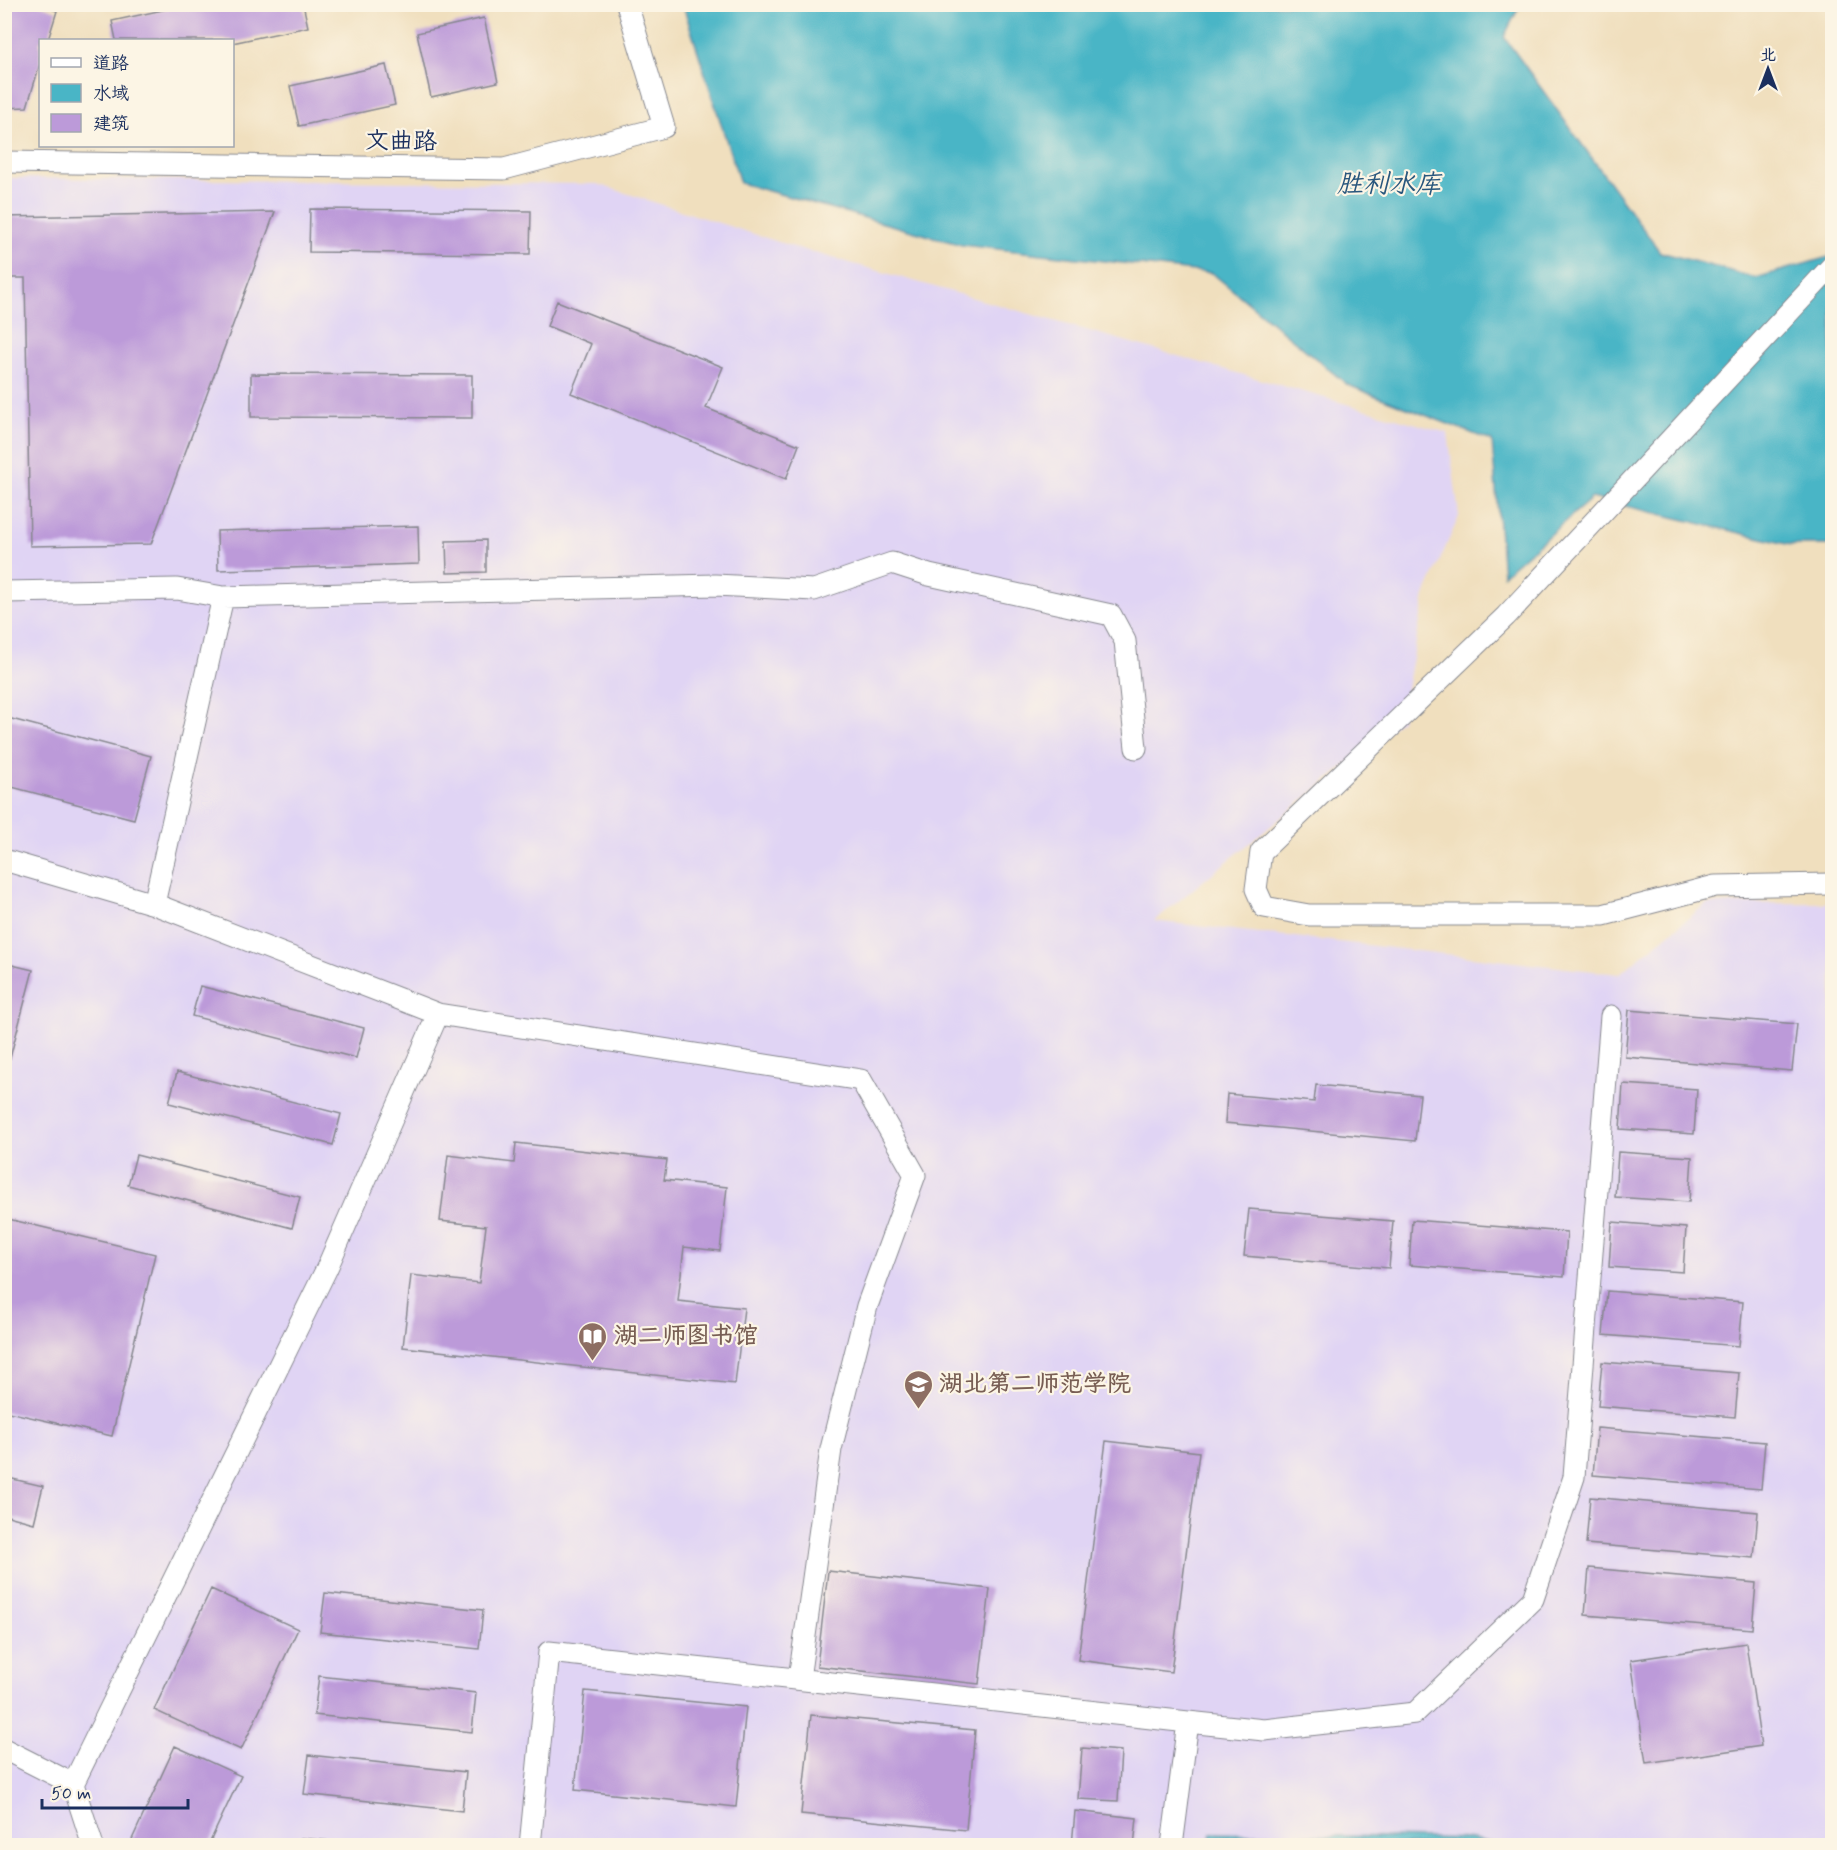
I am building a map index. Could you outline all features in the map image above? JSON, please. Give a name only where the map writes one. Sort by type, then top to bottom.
[{"type":"street","name":"文曲路","points":[[4,162],[504,169],[664,127],[627,4]]},
{"type":"street","points":[[1833,266],[1506,616],[1261,852],[1256,889],[1264,906],[1309,915],[1603,915],[1715,886],[1833,885]]},
{"type":"street","points":[[4,592],[177,589],[223,597],[715,585],[814,590],[892,563],[929,575],[1111,615],[1125,641],[1136,748]]},
{"type":"street","points":[[154,904],[223,597]]},
{"type":"street","points":[[4,860],[154,904],[438,1014],[861,1080],[915,1175],[867,1306],[831,1449],[799,1679]]},
{"type":"street","points":[[93,1845],[73,1784],[327,1268],[438,1014]]},
{"type":"street","points":[[530,1845],[549,1652],[1264,1730],[1415,1713],[1533,1599],[1574,1478],[1611,1016]]},
{"type":"street","points":[[1172,1845],[1188,1722]]},
{"type":"street","points":[[4,1749],[73,1784]]},
{"type":"shaded area","name":"湖北第二师范学院","points":[[5,178],[597,184],[794,247],[1448,433],[1459,516],[1425,595],[1401,720],[1154,921],[1619,974],[1706,904],[1832,903],[1832,1845],[5,1846]]},
{"type":"water","name":"胜利水库","points":[[683,5],[1520,5],[1504,37],[1660,252],[1756,278],[1832,256],[1832,545],[1791,545],[1592,498],[1503,575],[1492,441],[1348,385],[1212,273],[962,245],[740,183]]},
{"type":"water","points":[[1212,1833],[1473,1839],[1500,1845],[1210,1845]]},
{"type":"building","points":[[12,4],[37,4],[57,11],[48,39],[39,39],[39,67],[27,107],[4,108],[4,28]]},
{"type":"building","points":[[190,4],[303,4],[308,27],[234,43],[234,39],[116,39],[112,21]]},
{"type":"building","points":[[484,18],[498,82],[431,97],[417,33]]},
{"type":"building","points":[[386,65],[395,105],[299,126],[290,86]]},
{"type":"building","points":[[310,209],[531,211],[530,254],[309,252]]},
{"type":"building","points":[[275,212],[151,544],[30,546],[25,278],[4,278],[4,217]]},
{"type":"building","points":[[557,301],[723,367],[706,408],[799,445],[786,479],[571,393],[591,344],[547,326]]},
{"type":"building","points":[[251,374],[472,375],[472,418],[251,417]]},
{"type":"building","points":[[418,526],[419,564],[218,570],[217,531]]},
{"type":"building","points":[[486,540],[486,572],[447,573],[446,541]]},
{"type":"building","points":[[4,717],[151,756],[134,819],[4,785]]},
{"type":"building","points":[[4,963],[33,970],[10,1058],[4,1056]]},
{"type":"building","points":[[200,986],[364,1028],[356,1058],[192,1016]]},
{"type":"building","points":[[1629,1010],[1797,1024],[1792,1071],[1625,1057]]},
{"type":"building","points":[[177,1072],[341,1114],[333,1145],[169,1103]]},
{"type":"building","points":[[1623,1084],[1697,1089],[1694,1134],[1620,1129]]},
{"type":"building","points":[[1316,1085],[1420,1095],[1415,1141],[1225,1123],[1227,1094],[1314,1102]]},
{"type":"building","points":[[516,1143],[667,1160],[664,1180],[727,1187],[720,1251],[684,1247],[678,1301],[744,1308],[735,1384],[403,1347],[411,1275],[479,1283],[486,1226],[440,1221],[448,1155],[514,1163]]},
{"type":"building","points":[[1618,1152],[1692,1157],[1689,1202],[1615,1197]]},
{"type":"building","points":[[136,1155],[300,1197],[292,1228],[128,1185]]},
{"type":"building","points":[[1249,1209],[1393,1221],[1389,1268],[1244,1256]]},
{"type":"building","points":[[4,1218],[155,1254],[112,1436],[4,1411]]},
{"type":"building","points":[[1412,1220],[1567,1232],[1564,1277],[1409,1265]]},
{"type":"building","points":[[1612,1222],[1686,1228],[1683,1272],[1609,1267]]},
{"type":"building","points":[[1607,1291],[1743,1302],[1739,1346],[1603,1335]]},
{"type":"building","points":[[1602,1362],[1739,1373],[1735,1417],[1598,1406]]},
{"type":"building","points":[[1597,1428],[1765,1442],[1761,1489],[1593,1475]]},
{"type":"building","points":[[1106,1441],[1199,1452],[1171,1672],[1078,1660]]},
{"type":"building","points":[[4,1477],[43,1486],[34,1523],[4,1515]]},
{"type":"building","points":[[1590,1497],[1758,1512],[1754,1558],[1586,1544]]},
{"type":"building","points":[[1589,1568],[1756,1583],[1752,1629],[1585,1615]]},
{"type":"building","points":[[828,1571],[990,1589],[979,1684],[817,1666]]},
{"type":"building","points":[[211,1589],[298,1629],[241,1750],[154,1710]]},
{"type":"building","points":[[325,1593],[483,1610],[479,1649],[320,1632]]},
{"type":"building","points":[[1746,1643],[1761,1746],[1646,1763],[1631,1660]]},
{"type":"building","points":[[319,1676],[476,1693],[472,1732],[314,1715]]},
{"type":"building","points":[[585,1691],[746,1707],[736,1807],[575,1790]]},
{"type":"building","points":[[811,1715],[975,1730],[966,1830],[801,1814]]},
{"type":"building","points":[[175,1746],[241,1776],[208,1846],[129,1846]]},
{"type":"building","points":[[1082,1748],[1121,1751],[1118,1801],[1078,1799]]},
{"type":"building","points":[[309,1755],[466,1772],[462,1811],[304,1794]]},
{"type":"building","points":[[1075,1811],[1137,1818],[1134,1846],[1072,1846]]},
{"type":"building","points":[[301,1838],[360,1844],[360,1846],[300,1846]]},
{"type":"building","points":[[570,1841],[608,1844],[607,1846],[569,1846]]},
{"type":"place","name":"湖二师图书馆","points":[[593,1362]]},
{"type":"place","name":"湖北第二师范学院","points":[[918,1410]]}]
